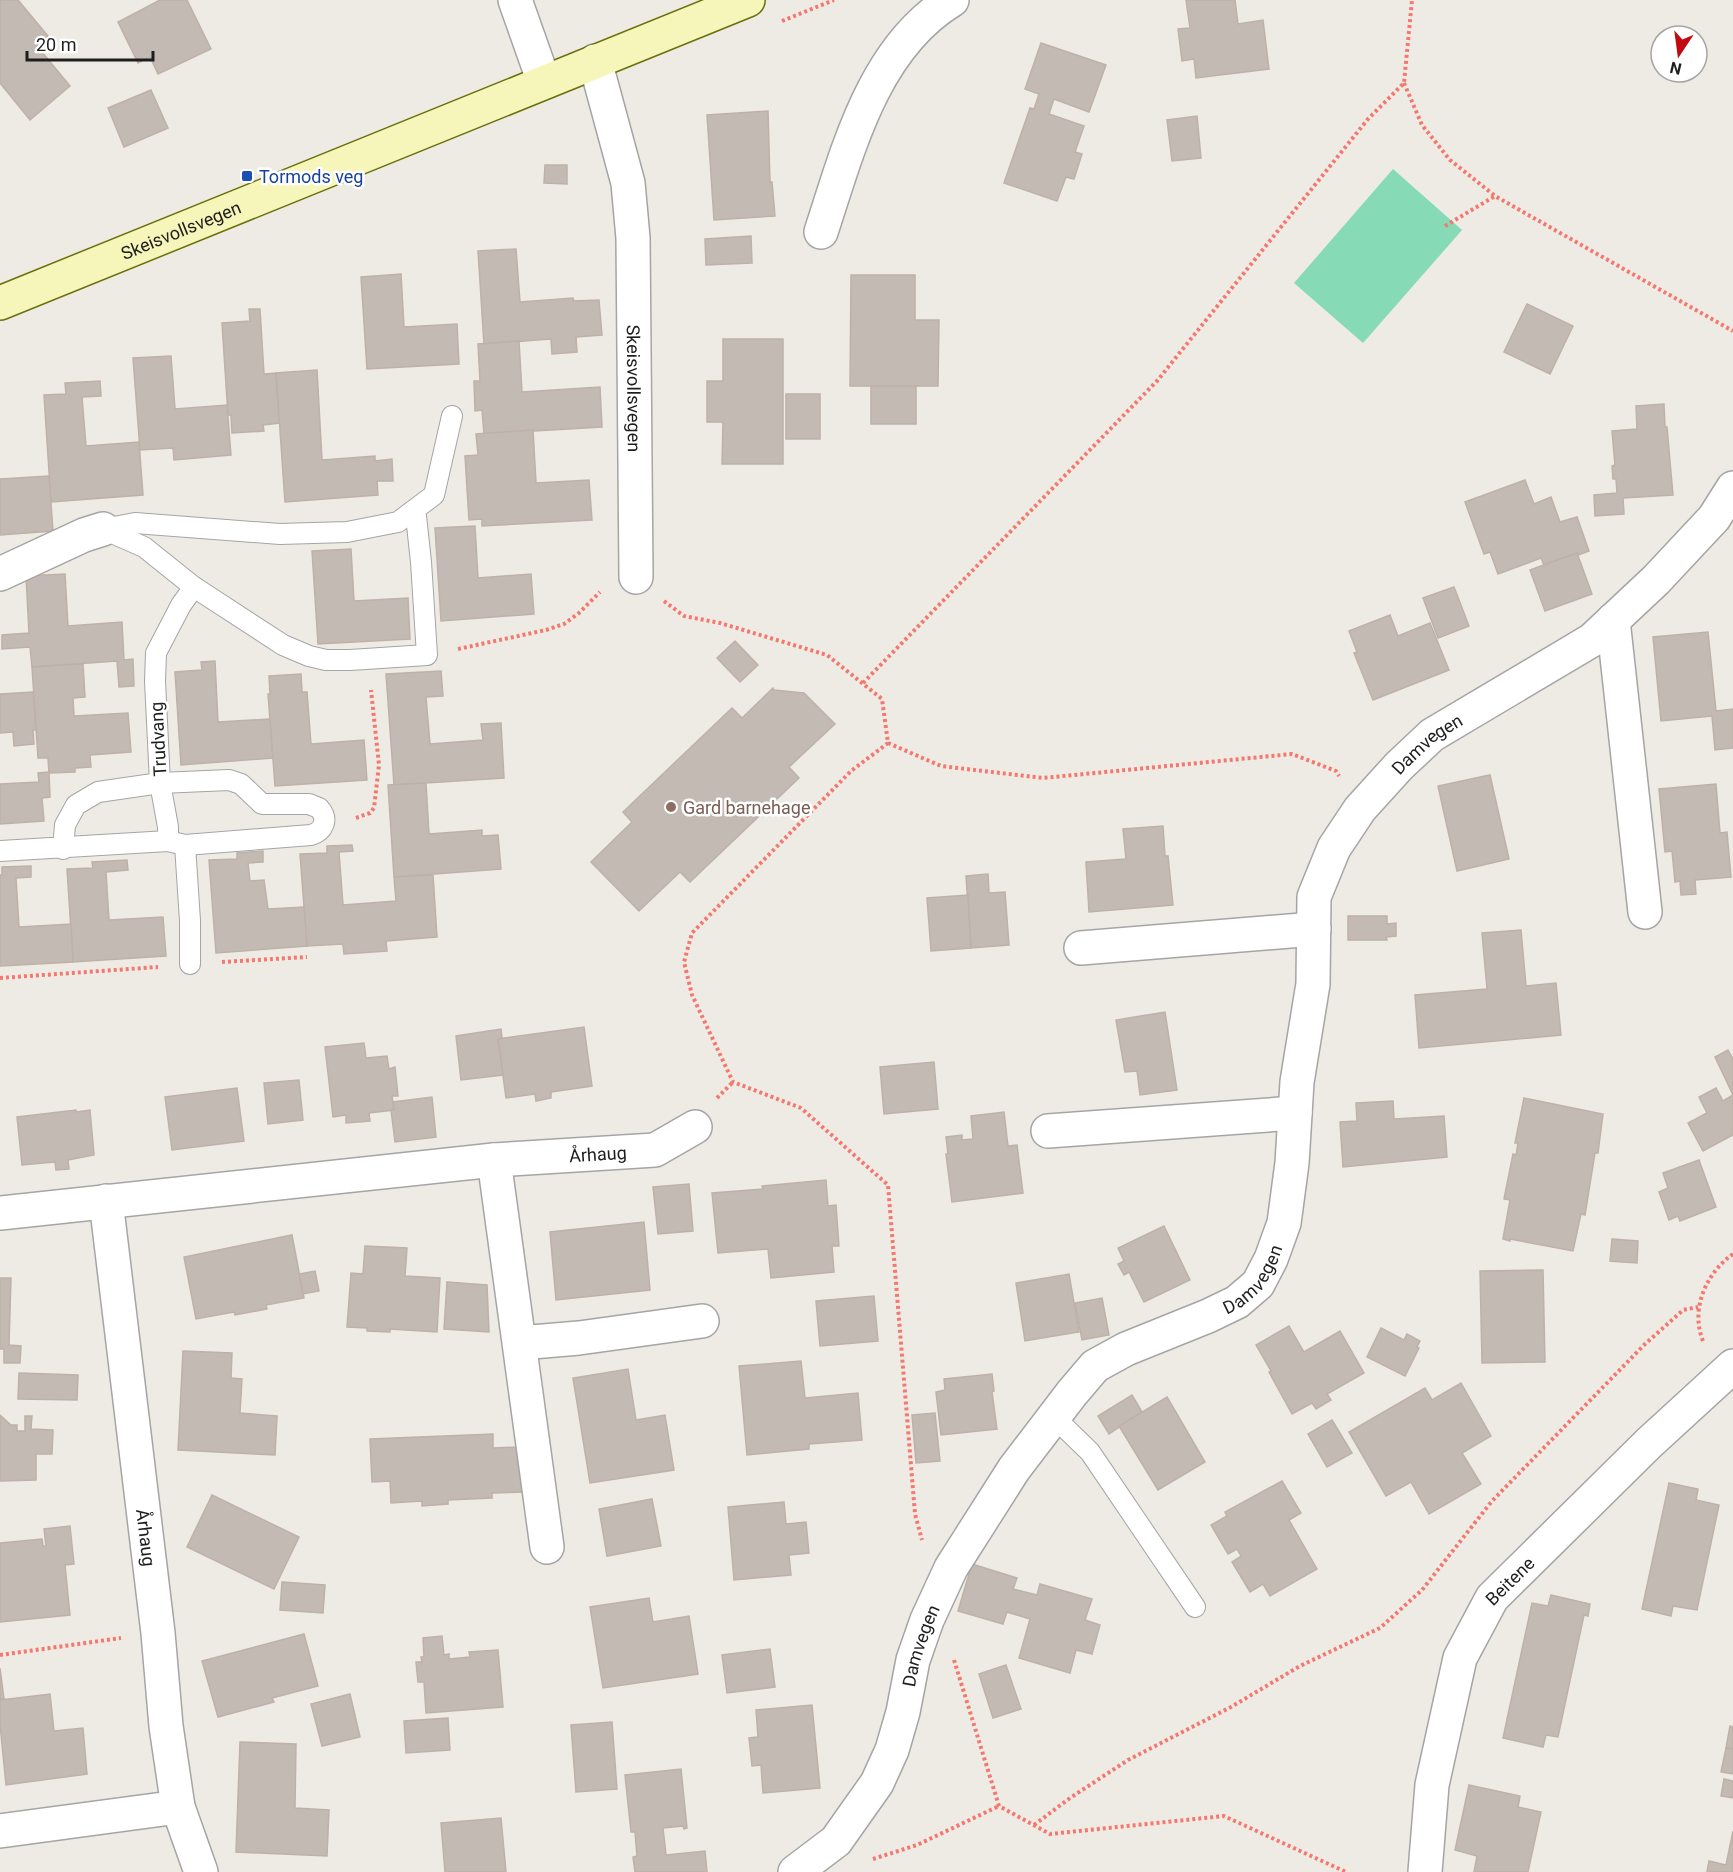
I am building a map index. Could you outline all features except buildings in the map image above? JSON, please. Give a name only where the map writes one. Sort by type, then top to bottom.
[{"type":"main road","name":"Skeisvollsvegen","points":[[0,303],[747,0]]},
{"type":"street","points":[[515,0],[544,82]]},
{"type":"street","points":[[821,232],[854,135],[878,81],[907,38],[936,10],[952,0]]},
{"type":"street","name":"Skeisvollsvegen","points":[[595,61],[628,183],[633,238],[636,577]]},
{"type":"street","name":"Damvegen","points":[[795,1872],[836,1841],[876,1783],[892,1750],[903,1712],[913,1660],[951,1568],[1014,1469],[1054,1417],[1095,1366],[1126,1349],[1237,1302],[1258,1284],[1271,1259],[1284,1223],[1292,1163],[1297,1082],[1313,984],[1314,897],[1334,848],[1360,810],[1398,766],[1432,735],[1592,640],[1656,580],[1714,518],[1733,488]]},
{"type":"street","points":[[0,574],[103,529]]},
{"type":"street","points":[[1613,620],[1645,912]]},
{"type":"street","points":[[1081,948],[1314,929]]},
{"type":"street","points":[[1048,1131],[1295,1113]]},
{"type":"street","name":"Århaug","points":[[0,1213],[494,1160],[655,1150],[695,1127]]},
{"type":"street","points":[[494,1160],[547,1547]]},
{"type":"street","name":"Århaug","points":[[106,1201],[158,1633],[166,1726],[178,1807],[201,1872]]},
{"type":"street","points":[[520,1343],[579,1338],[702,1321]]},
{"type":"street","name":"Beitene","points":[[1425,1872],[1432,1785],[1460,1658],[1492,1598],[1649,1443],[1726,1373]]},
{"type":"street","points":[[0,1831],[178,1807]]},
{"type":"lane","points":[[103,529],[135,523],[280,534],[347,532],[398,522],[434,495],[452,416]]},
{"type":"lane","points":[[103,529],[144,547],[194,586],[283,645],[309,656],[326,660],[368,659],[427,655],[421,562],[416,516],[413,511]]},
{"type":"lane","name":"Trudvang","points":[[190,964],[190,921],[177,843],[168,827],[160,783],[155,681],[156,653],[181,605],[194,586]]},
{"type":"lane","points":[[0,851],[63,849],[311,835],[319,833],[325,819],[319,808],[309,804],[262,804],[241,784],[229,780],[160,783],[98,792],[76,805],[65,825],[63,849]]},
{"type":"lane","points":[[1054,1417],[1090,1452],[1195,1606]]},
{"type":"path","points":[[1412,0],[1404,83],[1422,125],[1450,160],[1495,196],[1733,331]]},
{"type":"path","points":[[863,683],[1157,381],[1368,120],[1404,83]]},
{"type":"path","points":[[1445,226],[1495,196]]},
{"type":"path","points":[[427,655],[546,630],[564,624],[600,592],[636,577],[684,616],[720,623],[827,655],[882,699],[888,743]]},
{"type":"path","points":[[325,819],[360,817],[370,813],[374,808],[379,765],[368,659]]},
{"type":"path","points":[[888,743],[941,766],[1043,778],[1292,754],[1336,771],[1360,810]]},
{"type":"path","points":[[888,743],[851,771],[692,933],[684,962],[692,995],[733,1082],[801,1108],[888,1185],[915,1514],[936,1600],[999,1806],[1050,1834],[1224,1816],[1346,1872]]},
{"type":"path","points":[[0,978],[307,957]]},
{"type":"path","points":[[1726,1373],[1699,1331],[1698,1307],[1705,1287],[1722,1262],[1733,1254]]},
{"type":"path","points":[[1034,1825],[1128,1760],[1231,1707],[1300,1666],[1380,1628],[1422,1590],[1492,1501],[1645,1344],[1683,1310],[1698,1307]]},
{"type":"path","points":[[0,1655],[158,1633]]},
{"type":"path","points":[[873,1859],[917,1845],[999,1806]]},
{"type":"green space","points":[[1393,169],[1462,230],[1363,343],[1294,283]]},
{"type":"place","name":"Tormods veg","points":[[247,176]]},
{"type":"place","name":"Gard barnehage","points":[[671,807]]}]
